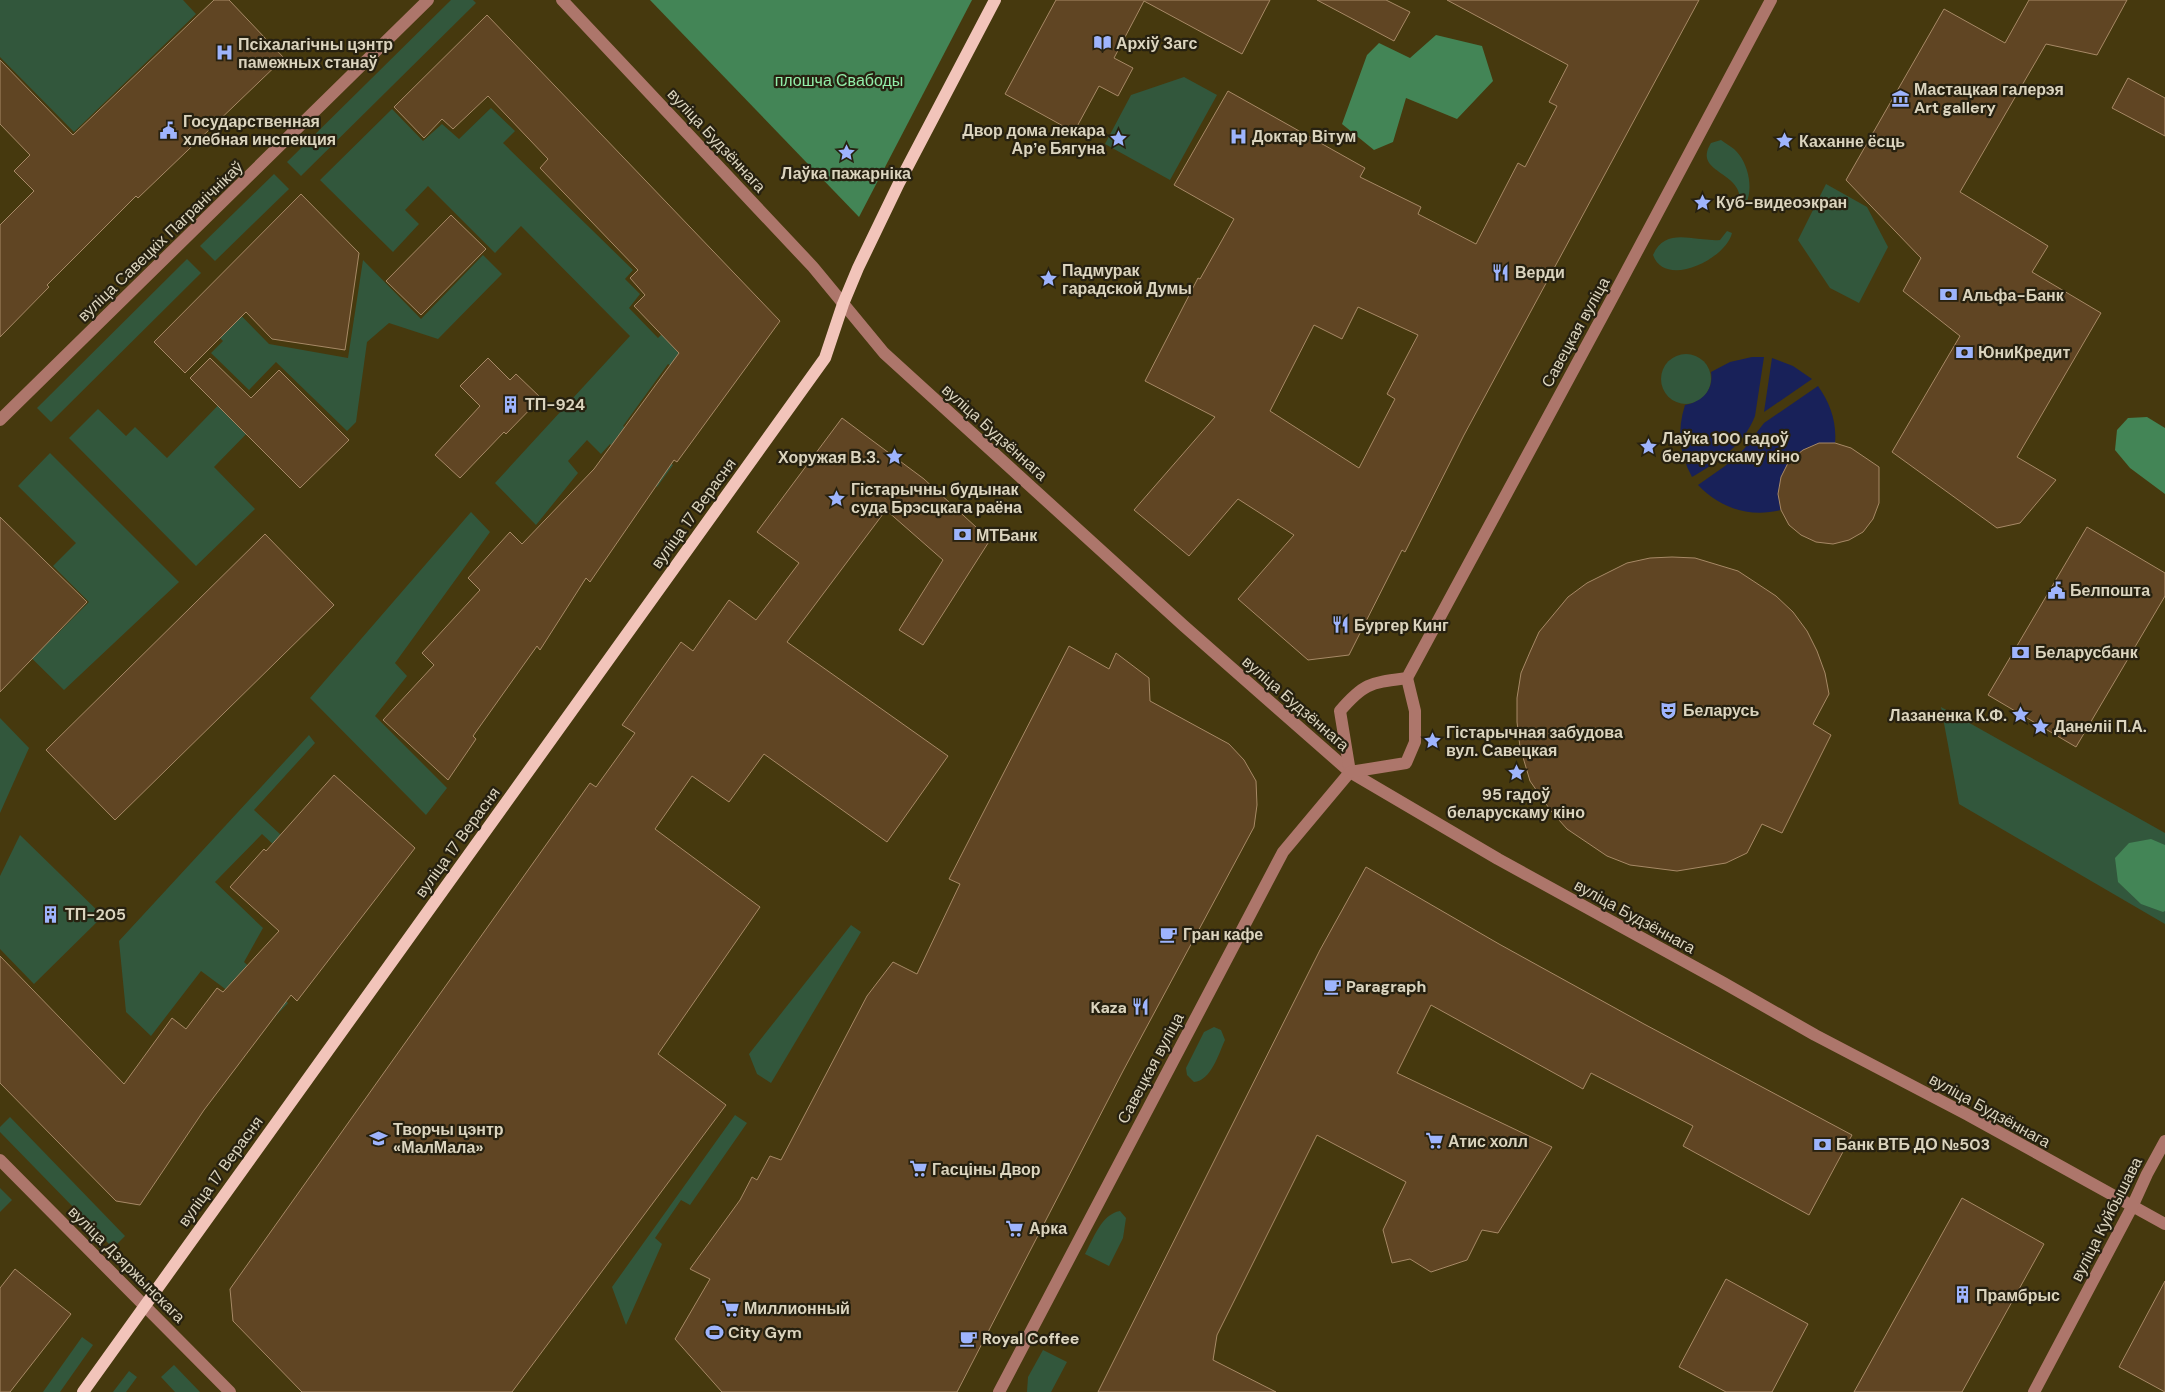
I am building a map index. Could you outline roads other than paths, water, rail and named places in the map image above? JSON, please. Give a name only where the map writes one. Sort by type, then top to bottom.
[{"type":"main road","points":[[843,304],[899,183],[995,0]]},
{"type":"main road","name":"вуліца 17 Верасня","points":[[83,1392],[144,1304],[825,358],[843,304]]},
{"type":"street","name":"вуліца Савецкіх Пагранічнікаў","points":[[0,420],[428,0]]},
{"type":"street","name":"вуліца Будзённага","points":[[562,0],[813,267],[884,352],[1125,573],[1350,772],[1498,859],[1722,982],[1815,1036],[1968,1115],[2165,1224]]},
{"type":"street","name":"Савецкая вуліца","points":[[1407,678],[1771,0]]},
{"type":"street","points":[[1407,678],[1415,711],[1415,742],[1406,763],[1350,772],[1340,712],[1356,692],[1376,682],[1407,678]]},
{"type":"street","name":"Савецкая вуліца","points":[[999,1392],[1283,852],[1350,772]]},
{"type":"street","name":"вуліца Куйбышава","points":[[2034,1392],[2165,1141]]},
{"type":"street","name":"вуліца Дзяржынскага","points":[[0,1160],[230,1392]]},
{"type":"place","name":"Архіў Загс","points":[[1102,43]]},
{"type":"place","name":"Псіхалагічны цэнтр памежных станаў","points":[[224,53]]},
{"type":"place","name":"Мастацкая галерэя Art gallery","points":[[1900,98]]},
{"type":"place","name":"Государственная хлебная инспекция","points":[[169,130]]},
{"type":"place","name":"Доктар Вітум","points":[[1238,136]]},
{"type":"place","name":"Двор дома лекара Арʼе Бягуна","points":[[1119,139]]},
{"type":"place","name":"Каханне ёсць","points":[[1785,141]]},
{"type":"place","name":"Лаўка пажарніка","points":[[846,152]]},
{"type":"place","name":"Куб-видеоэкран","points":[[1702,202]]},
{"type":"place","name":"Верди","points":[[1501,272]]},
{"type":"place","name":"Падмурак гарадской Думы","points":[[1048,279]]},
{"type":"place","name":"Альфа-Банк","points":[[1948,295]]},
{"type":"place","name":"ЮниКредит","points":[[1964,352]]},
{"type":"place","name":"ТП-924","points":[[511,404]]},
{"type":"place","name":"Лаўка 100 гадоў беларускаму кіно","points":[[1648,447]]},
{"type":"place","name":"Хоружая В.З.","points":[[894,457]]},
{"type":"place","name":"Гістарычны будынак суда Брэсцкага раёна","points":[[837,498]]},
{"type":"place","name":"МТБанк","points":[[962,535]]},
{"type":"place","name":"Белпошта","points":[[2056,590]]},
{"type":"place","name":"Бургер Кинг","points":[[1340,625]]},
{"type":"place","name":"Беларусбанк","points":[[2021,652]]},
{"type":"place","name":"Беларусь","points":[[1669,710]]},
{"type":"place","name":"Лазаненка К.Ф.","points":[[2021,715]]},
{"type":"place","name":"Данеліі П.А.","points":[[2040,726]]},
{"type":"place","name":"Гістарычная забудова вул. Савецкая","points":[[1432,741]]},
{"type":"place","name":"95 гадоў беларускаму кіно","points":[[1516,772]]},
{"type":"place","name":"ТП-205","points":[[51,914]]},
{"type":"place","name":"Гран кафе","points":[[1169,934]]},
{"type":"place","name":"Paragraph","points":[[1332,986]]},
{"type":"place","name":"Kaza","points":[[1141,1007]]},
{"type":"place","name":"Творчы цэнтр «МалМала»","points":[[379,1138]]},
{"type":"place","name":"Атис холл","points":[[1434,1141]]},
{"type":"place","name":"Банк ВТБ ДО №503","points":[[1822,1144]]},
{"type":"place","name":"Гасціны Двор","points":[[918,1169]]},
{"type":"place","name":"Арка","points":[[1015,1228]]},
{"type":"place","name":"Прамбрыс","points":[[1962,1295]]},
{"type":"place","name":"Миллионный","points":[[730,1308]]},
{"type":"place","name":"City Gym","points":[[714,1332]]},
{"type":"place","name":"Royal Coffee","points":[[968,1338]]},
{"type":"park label","name":"плошча Свабоды","points":[[839,80]]}]
